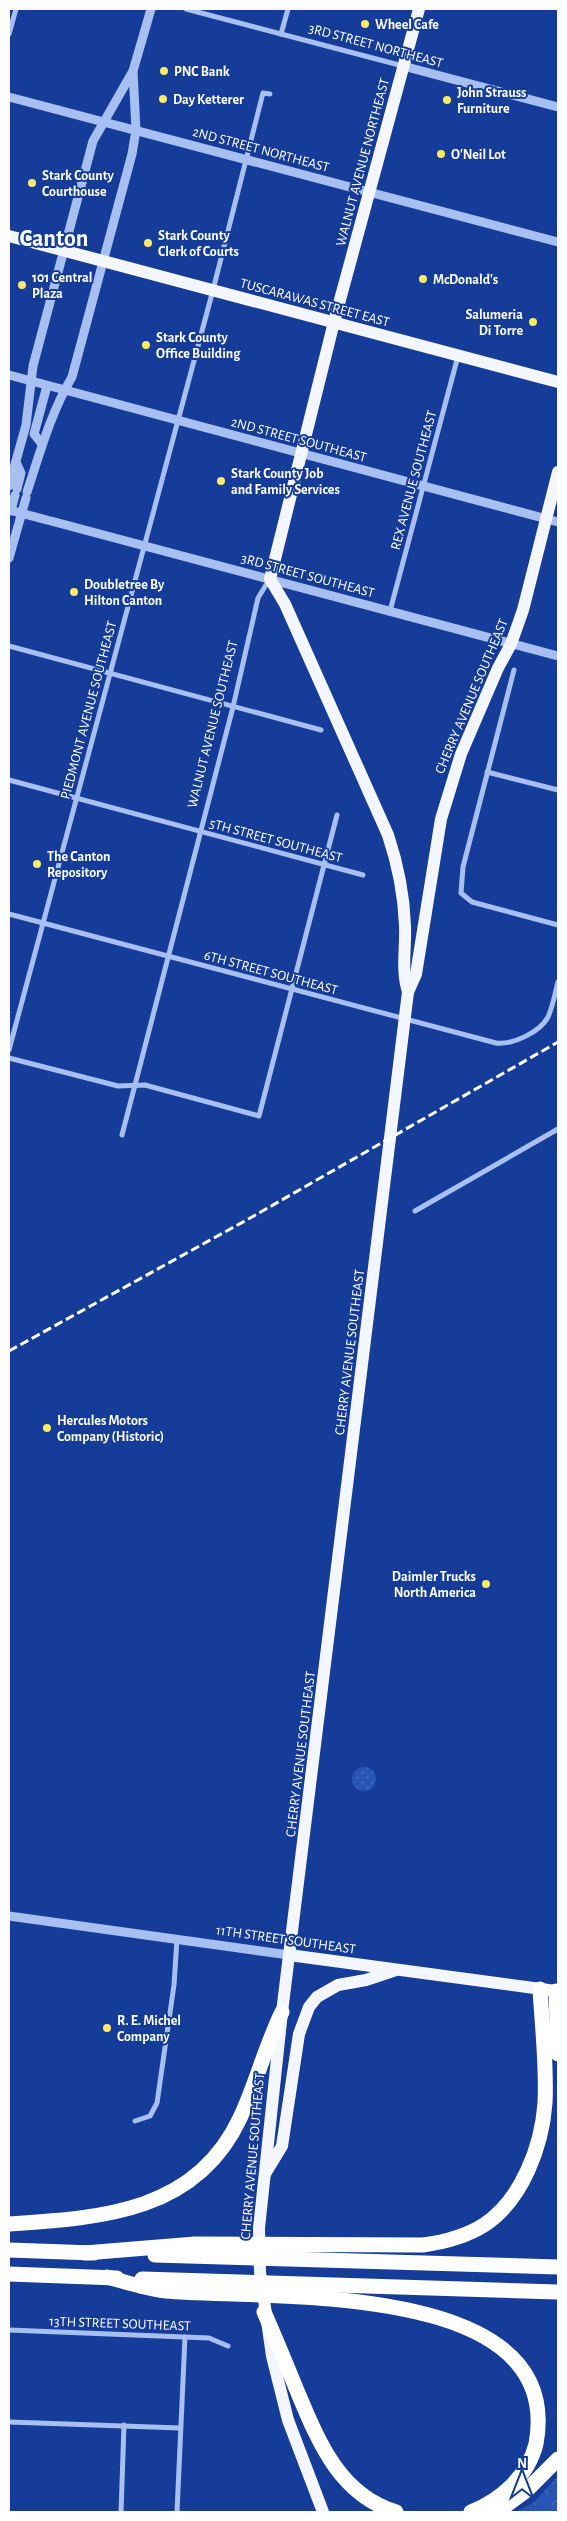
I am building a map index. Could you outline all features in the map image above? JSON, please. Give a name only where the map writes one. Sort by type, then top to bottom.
[{"type":"highway","points":[[287,2252],[439,2242],[470,2233],[497,2214],[508,2202],[528,2167],[543,2120],[546,2088],[540,1989]]},
{"type":"highway","points":[[557,1991],[558,2054]]},
{"type":"highway","points":[[9,2224],[117,2212],[156,2201],[188,2184],[221,2151],[240,2119],[268,2041],[282,2012]]},
{"type":"highway","points":[[9,2250],[287,2252],[558,2267]]},
{"type":"highway","points":[[9,2274],[107,2277],[289,2290],[558,2292]]},
{"type":"highway","points":[[289,2290],[356,2300],[449,2319],[489,2335],[520,2361],[536,2390],[540,2406],[540,2430],[536,2446],[521,2475],[510,2488],[498,2498],[471,2512]]},
{"type":"highway","points":[[264,2312],[312,2427],[332,2463],[360,2494],[382,2507],[396,2512]]},
{"type":"highway","points":[[497,2512],[527,2490],[558,2459]]},
{"type":"main road","name":"WALNUT AVENUE NORTHEAST","points":[[334,322],[419,9]]},
{"type":"main road","name":"TUSCARAWAS STREET EAST","points":[[9,236],[558,382]]},
{"type":"main road","name":"WALNUT AVENUE SOUTHEAST","points":[[270,579],[334,322]]},
{"type":"main road","name":"CHERRY AVENUE SOUTHEAST","points":[[322,2512],[288,2420],[272,2356],[264,2312],[259,2228],[262,2178],[408,992],[416,974],[434,850],[452,780],[486,695],[511,644],[552,520],[558,472]]},
{"type":"main road","name":"CHERRY AVENUE SOUTHEAST","points":[[270,579],[285,604],[370,792],[391,844],[403,903],[404,975],[408,992]]},
{"type":"main road","name":"11TH STREET SOUTHEAST","points":[[289,1956],[557,1991]]},
{"type":"main road","points":[[262,2178],[282,2146],[299,2034],[309,2007],[318,1997],[338,1986],[366,1980],[396,1970]]},
{"type":"street","points":[[9,34],[16,9]]},
{"type":"street","points":[[10,510],[16,462],[26,425],[33,382],[33,366],[93,141],[102,122],[133,71],[151,9]]},
{"type":"street","name":"3RD STREET NORTHEAST","points":[[186,9],[558,107]]},
{"type":"street","points":[[281,34],[288,9]]},
{"type":"street","points":[[9,558],[42,444],[64,390],[72,377],[132,154],[136,130],[133,71]]},
{"type":"street","name":"PIEDMONT AVENUE SOUTHEAST","points":[[9,1050],[176,420],[213,290],[263,93],[270,94]]},
{"type":"street","name":"2ND STREET NORTHEAST","points":[[9,97],[558,242]]},
{"type":"street","name":"REX AVENUE SOUTHEAST","points":[[390,611],[458,355]]},
{"type":"street","name":"2ND STREET SOUTHEAST","points":[[9,376],[552,520]]},
{"type":"street","points":[[42,444],[34,434],[48,386]]},
{"type":"street","name":"3RD STREET SOUTHEAST","points":[[10,510],[558,656]]},
{"type":"street","name":"WALNUT AVENUE SOUTHEAST","points":[[122,1135],[233,707],[258,598],[270,579]]},
{"type":"street","points":[[9,646],[320,730]]},
{"type":"street","points":[[514,670],[463,867],[460,886],[461,894],[472,902],[558,925]]},
{"type":"street","points":[[487,772],[558,790]]},
{"type":"street","name":"5TH STREET SOUTHEAST","points":[[9,780],[363,875]]},
{"type":"street","points":[[9,1058],[118,1086],[145,1085],[259,1116],[326,865],[337,815]]},
{"type":"street","name":"6TH STREET SOUTHEAST","points":[[9,914],[496,1043],[510,1042],[528,1034],[547,1018],[558,982]]},
{"type":"street","points":[[415,1211],[558,1129]]},
{"type":"street","name":"11TH STREET SOUTHEAST","points":[[9,1916],[289,1956]]},
{"type":"street","points":[[136,2121],[150,2116],[157,2103],[174,1986],[177,1939]]},
{"type":"street","name":"13TH STREET SOUTHEAST","points":[[9,2330],[209,2338],[228,2346]]},
{"type":"street","points":[[176,2512],[184,2337]]},
{"type":"street","points":[[9,2422],[180,2428]]},
{"type":"street","points":[[121,2512],[124,2425]]},
{"type":"green space","points":[[364,1767],[372,1771],[376,1779],[372,1787],[364,1791],[356,1787],[352,1779],[356,1771]]},
{"type":"green space","points":[[558,2476],[558,2512],[516,2512],[534,2502]]},
{"type":"railway","points":[[9,1351],[252,1217],[558,1042]]},
{"type":"place","name":"Wheel Cafe","points":[[365,24]]},
{"type":"place","name":"PNC Bank","points":[[164,71]]},
{"type":"place","name":"Day Ketterer","points":[[163,99]]},
{"type":"place","name":"John Strauss Furniture","points":[[447,100]]},
{"type":"place","name":"O'Neil Lot","points":[[441,154]]},
{"type":"place","name":"Stark County Courthouse","points":[[32,183]]},
{"type":"place","name":"Stark County Clerk of Courts","points":[[148,243]]},
{"type":"place","name":"McDonald's","points":[[423,279]]},
{"type":"place","name":"101 Central Plaza","points":[[22,285]]},
{"type":"place","name":"Salumeria Di Torre","points":[[533,322]]},
{"type":"place","name":"Stark County Office Building","points":[[146,345]]},
{"type":"place","name":"Stark County Job and Family Services","points":[[221,481]]},
{"type":"place","name":"Doubletree By Hilton Canton","points":[[74,592]]},
{"type":"place","name":"The Canton Repository","points":[[37,864]]},
{"type":"place","name":"Hercules Motors Company (Historic)","points":[[47,1428]]},
{"type":"place","name":"Daimler Trucks North America","points":[[486,1584]]},
{"type":"place","name":"R. E. Michel Company","points":[[107,2028]]},
{"type":"district","name":"Canton","points":[[54,238]]}]
